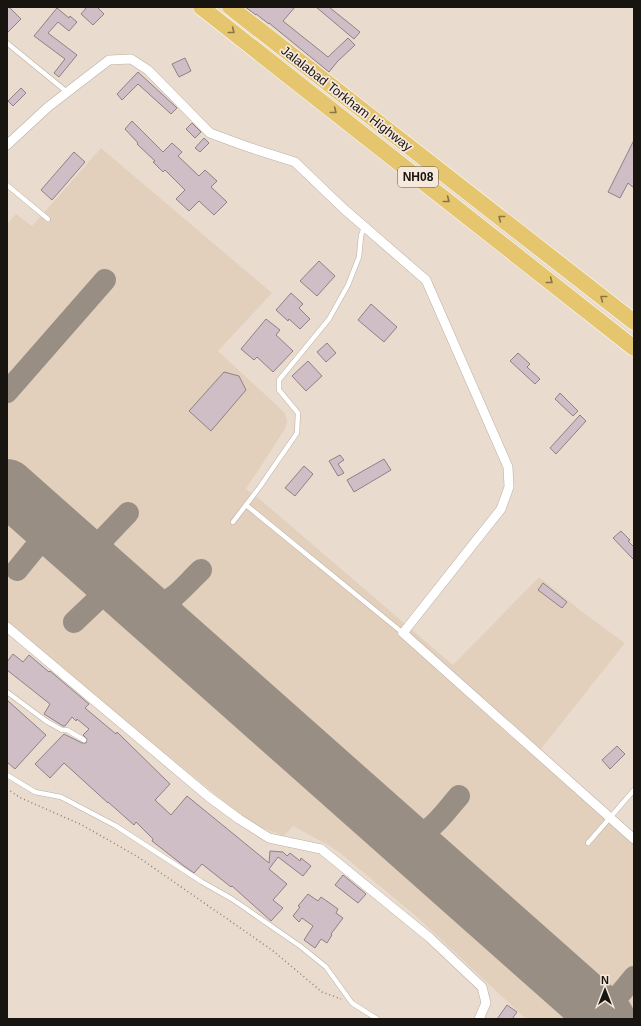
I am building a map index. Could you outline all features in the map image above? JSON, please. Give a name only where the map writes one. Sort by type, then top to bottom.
[{"type":"highway","name":"NH08","points":[[201,7],[629,327],[634,348]]},
{"type":"highway","name":"Jalalabad Torkham Highway","points":[[230,7],[629,327]]},
{"type":"street","points":[[7,145],[48,107],[109,60],[131,59],[148,70],[210,133],[295,162],[344,209],[426,280],[508,467],[509,487],[501,509],[403,633],[634,839]]},
{"type":"street","points":[[7,627],[209,797],[239,819],[269,838],[321,849],[430,938],[482,987],[486,1003],[479,1019]]},
{"type":"lane","points":[[7,44],[67,92]]},
{"type":"lane","points":[[7,185],[48,219]]},
{"type":"lane","points":[[233,522],[297,433],[298,413],[279,390],[280,380],[329,319],[348,285],[360,257],[361,236],[364,227]]},
{"type":"lane","points":[[246,505],[403,633]]},
{"type":"lane","points":[[7,692],[46,721],[62,730],[67,730],[84,740]]},
{"type":"lane","points":[[7,775],[35,792],[60,797],[116,826],[202,882],[232,899],[300,946],[326,967],[352,1003],[377,1019]]},
{"type":"lane","points":[[588,843],[634,790]]},
{"type":"path","points":[[7,789],[21,798],[82,825],[164,873],[272,950],[322,992],[352,1003]]},
{"type":"shaded area","points":[[101,148],[272,293],[218,351],[285,413],[287,421],[285,429],[246,489],[262,501],[453,665],[539,577],[585,614],[625,643],[541,749],[634,833],[634,1019],[526,1019],[418,918],[345,857],[330,846],[293,826],[284,836],[257,826],[237,812],[7,624],[7,224],[16,214],[32,226]]},
{"type":"building","points":[[7,7],[9,7],[21,19],[7,33]]},
{"type":"building","points":[[87,7],[97,7],[104,14],[93,25],[81,14]]},
{"type":"building","points":[[245,7],[295,7],[283,21],[328,57],[348,38],[355,45],[329,72],[269,23]]},
{"type":"building","points":[[316,7],[329,7],[360,32],[354,39]]},
{"type":"building","points":[[57,8],[69,18],[70,16],[77,22],[69,31],[58,22],[48,33],[77,55],[59,77],[54,73],[65,59],[34,36]]},
{"type":"building","points":[[185,58],[191,71],[179,77],[172,64]]},
{"type":"building","points":[[138,72],[177,108],[171,114],[138,84],[122,100],[117,94]]},
{"type":"building","points":[[21,88],[26,93],[13,106],[8,101]]},
{"type":"building","points":[[132,121],[163,152],[172,143],[182,152],[178,156],[199,176],[205,170],[217,181],[211,187],[227,202],[214,215],[199,201],[189,211],[176,199],[185,190],[165,170],[163,172],[153,162],[155,161],[137,144],[138,143],[125,129]]},
{"type":"building","points":[[192,123],[201,132],[195,138],[186,129]]},
{"type":"building","points":[[204,138],[209,143],[200,152],[195,148]]},
{"type":"building","points":[[634,140],[634,188],[628,183],[620,198],[608,192]]},
{"type":"building","points":[[74,152],[85,162],[52,200],[41,190]]},
{"type":"building","points":[[319,261],[335,276],[317,296],[300,281]]},
{"type":"building","points":[[291,293],[303,304],[299,308],[310,319],[300,329],[276,310]]},
{"type":"building","points":[[371,304],[397,327],[384,342],[358,320]]},
{"type":"building","points":[[266,319],[280,330],[276,335],[293,351],[273,372],[257,357],[254,360],[241,349]]},
{"type":"building","points":[[327,343],[336,353],[326,362],[317,352]]},
{"type":"building","points":[[518,353],[530,364],[527,367],[540,379],[535,384],[510,361]]},
{"type":"building","points":[[308,361],[322,376],[306,391],[292,376]]},
{"type":"building","points":[[224,372],[239,376],[246,390],[211,431],[189,411]]},
{"type":"building","points":[[560,393],[578,411],[573,416],[555,399]]},
{"type":"building","points":[[580,415],[586,421],[556,454],[550,448]]},
{"type":"building","points":[[340,455],[344,460],[338,464],[344,473],[338,476],[329,461]]},
{"type":"building","points":[[384,459],[391,470],[354,492],[347,480]]},
{"type":"building","points":[[304,466],[313,474],[295,496],[285,488]]},
{"type":"building","points":[[621,531],[630,540],[628,541],[634,547],[634,560],[613,538]]},
{"type":"building","points":[[543,583],[567,602],[562,608],[538,590]]},
{"type":"building","points":[[13,654],[23,662],[29,655],[49,672],[50,671],[89,704],[85,708],[116,734],[117,732],[170,784],[155,800],[171,815],[187,796],[269,863],[270,851],[283,852],[287,856],[290,853],[300,861],[301,858],[311,866],[303,876],[278,857],[269,869],[287,884],[273,900],[283,908],[271,921],[232,886],[231,887],[202,864],[194,873],[184,866],[152,841],[153,839],[136,822],[134,825],[64,763],[50,778],[35,764],[64,734],[82,743],[86,743],[87,739],[83,735],[89,729],[77,719],[76,721],[72,717],[65,726],[63,726],[44,714],[50,704],[7,670],[7,662]]},
{"type":"building","points":[[7,700],[46,735],[15,769],[7,762]]},
{"type":"building","points":[[617,746],[625,754],[610,769],[602,760]]},
{"type":"building","points":[[343,875],[366,894],[358,903],[335,885]]},
{"type":"building","points":[[308,894],[318,901],[321,897],[338,909],[336,913],[343,918],[331,934],[332,935],[327,943],[321,939],[315,948],[304,940],[313,926],[302,918],[299,922],[293,916],[300,907],[298,906]]},
{"type":"building","points":[[507,1005],[517,1012],[512,1019],[497,1019]]},
{"type":"taxiway","points":[[7,392],[105,280]]},
{"type":"taxiway","points":[[86,557],[128,513]]},
{"type":"taxiway","points":[[17,570],[52,527]]},
{"type":"taxiway","points":[[124,591],[139,598],[160,602],[175,596],[201,570]]},
{"type":"taxiway","points":[[74,622],[115,583]]},
{"type":"taxiway","points":[[172,599],[170,615],[171,621],[175,631],[189,648]]},
{"type":"taxiway","points":[[387,824],[409,835],[416,835],[424,832],[437,822],[459,796]]},
{"type":"taxiway","points":[[430,829],[426,843],[427,852],[432,860],[449,878]]},
{"type":"taxiway","points":[[586,999],[593,1004],[601,1006],[606,1005],[615,999],[634,977]]},
{"type":"runway","points":[[7,487],[607,1019]]}]
